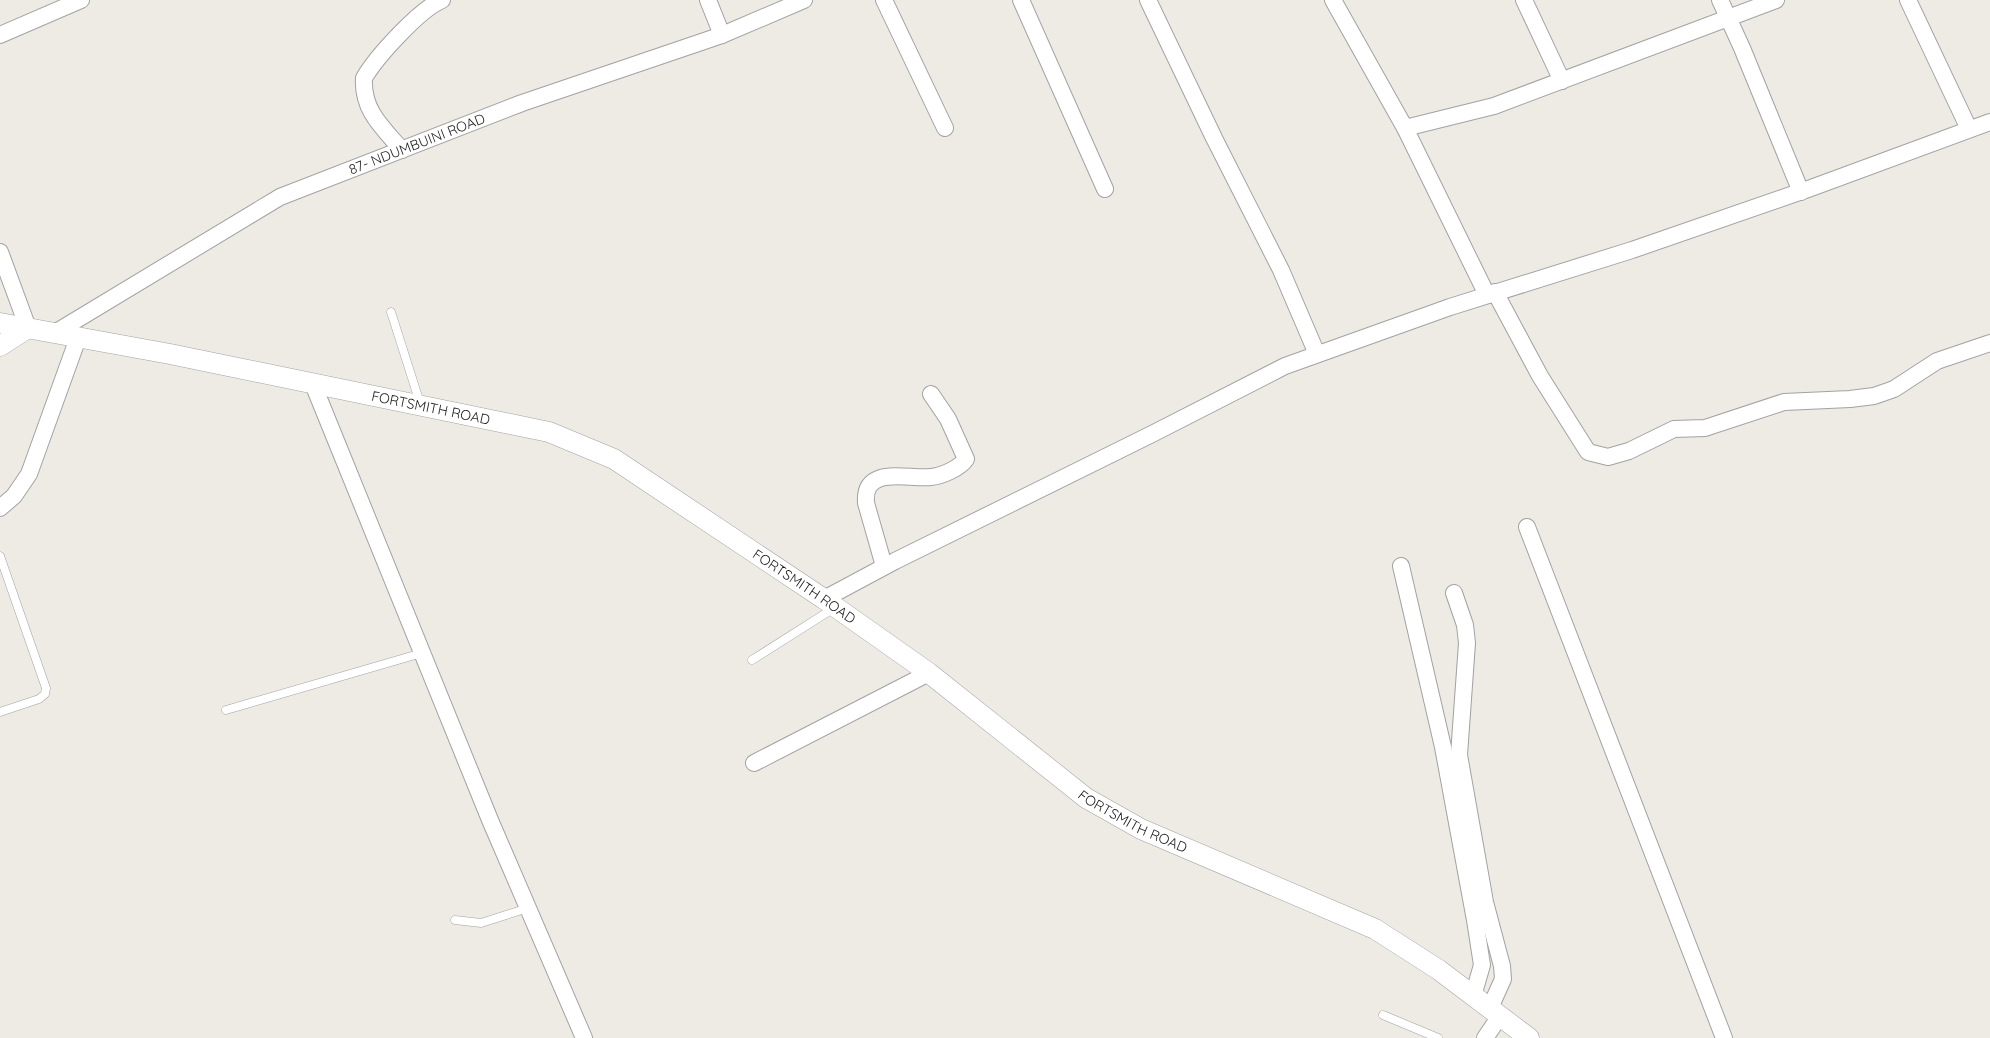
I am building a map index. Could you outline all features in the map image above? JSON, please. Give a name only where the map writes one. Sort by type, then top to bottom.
[{"type":"street","points":[[0,35],[81,0]]},
{"type":"street","points":[[402,150],[382,127],[366,102],[364,78],[386,50],[423,11],[442,0]]},
{"type":"street","name":"87- NDUMBUINI ROAD","points":[[53,334],[280,197],[522,103],[722,35],[802,0]]},
{"type":"street","points":[[884,0],[945,128]]},
{"type":"street","points":[[1021,0],[1105,189]]},
{"type":"street","points":[[1148,0],[1214,138],[1281,270],[1317,354]]},
{"type":"street","points":[[1333,0],[1405,128],[1491,293],[1588,452],[1608,457],[1629,451],[1674,429],[1705,428],[1784,402],[1850,400],[1874,396],[1894,389],[1937,361],[1990,343]]},
{"type":"street","points":[[1524,0],[1562,81]]},
{"type":"street","points":[[1720,0],[1801,192]]},
{"type":"street","points":[[1405,128],[1494,106],[1776,0]]},
{"type":"street","points":[[1908,0],[1969,129]]},
{"type":"street","points":[[707,2],[722,35]]},
{"type":"street","points":[[830,603],[884,566],[1152,434],[1284,366],[1491,293],[1632,250],[1801,192],[1990,122]]},
{"type":"street","points":[[0,252],[28,328],[0,346]]},
{"type":"street","name":"FORTSMITH ROAD","points":[[0,322],[53,334],[170,354],[549,432],[614,459],[830,603],[929,673],[1086,798],[1141,829],[1375,929],[1439,970],[1529,1038]]},
{"type":"street","points":[[0,508],[14,496],[29,474],[78,338]]},
{"type":"street","points":[[313,384],[490,820],[584,1038]]},
{"type":"street","points":[[884,566],[866,503],[865,493],[868,485],[874,481],[903,475],[938,476],[962,464],[966,459],[952,426],[931,394]]},
{"type":"street","points":[[1527,527],[1724,1038]]},
{"type":"street","points":[[1401,566],[1443,746],[1476,920],[1482,964],[1473,996]]},
{"type":"street","points":[[1454,593],[1465,625],[1467,644],[1459,755],[1485,902],[1502,966],[1503,979],[1495,1012],[1485,1038]]},
{"type":"street","points":[[754,763],[929,673]]},
{"type":"lane","points":[[391,312],[421,406]]},
{"type":"lane","points":[[0,556],[46,688],[45,694],[39,699],[0,712]]},
{"type":"lane","points":[[752,660],[830,603]]},
{"type":"lane","points":[[226,710],[422,653]]},
{"type":"lane","points":[[455,920],[481,923],[528,908]]},
{"type":"lane","points":[[1383,1014],[1438,1038]]}]
